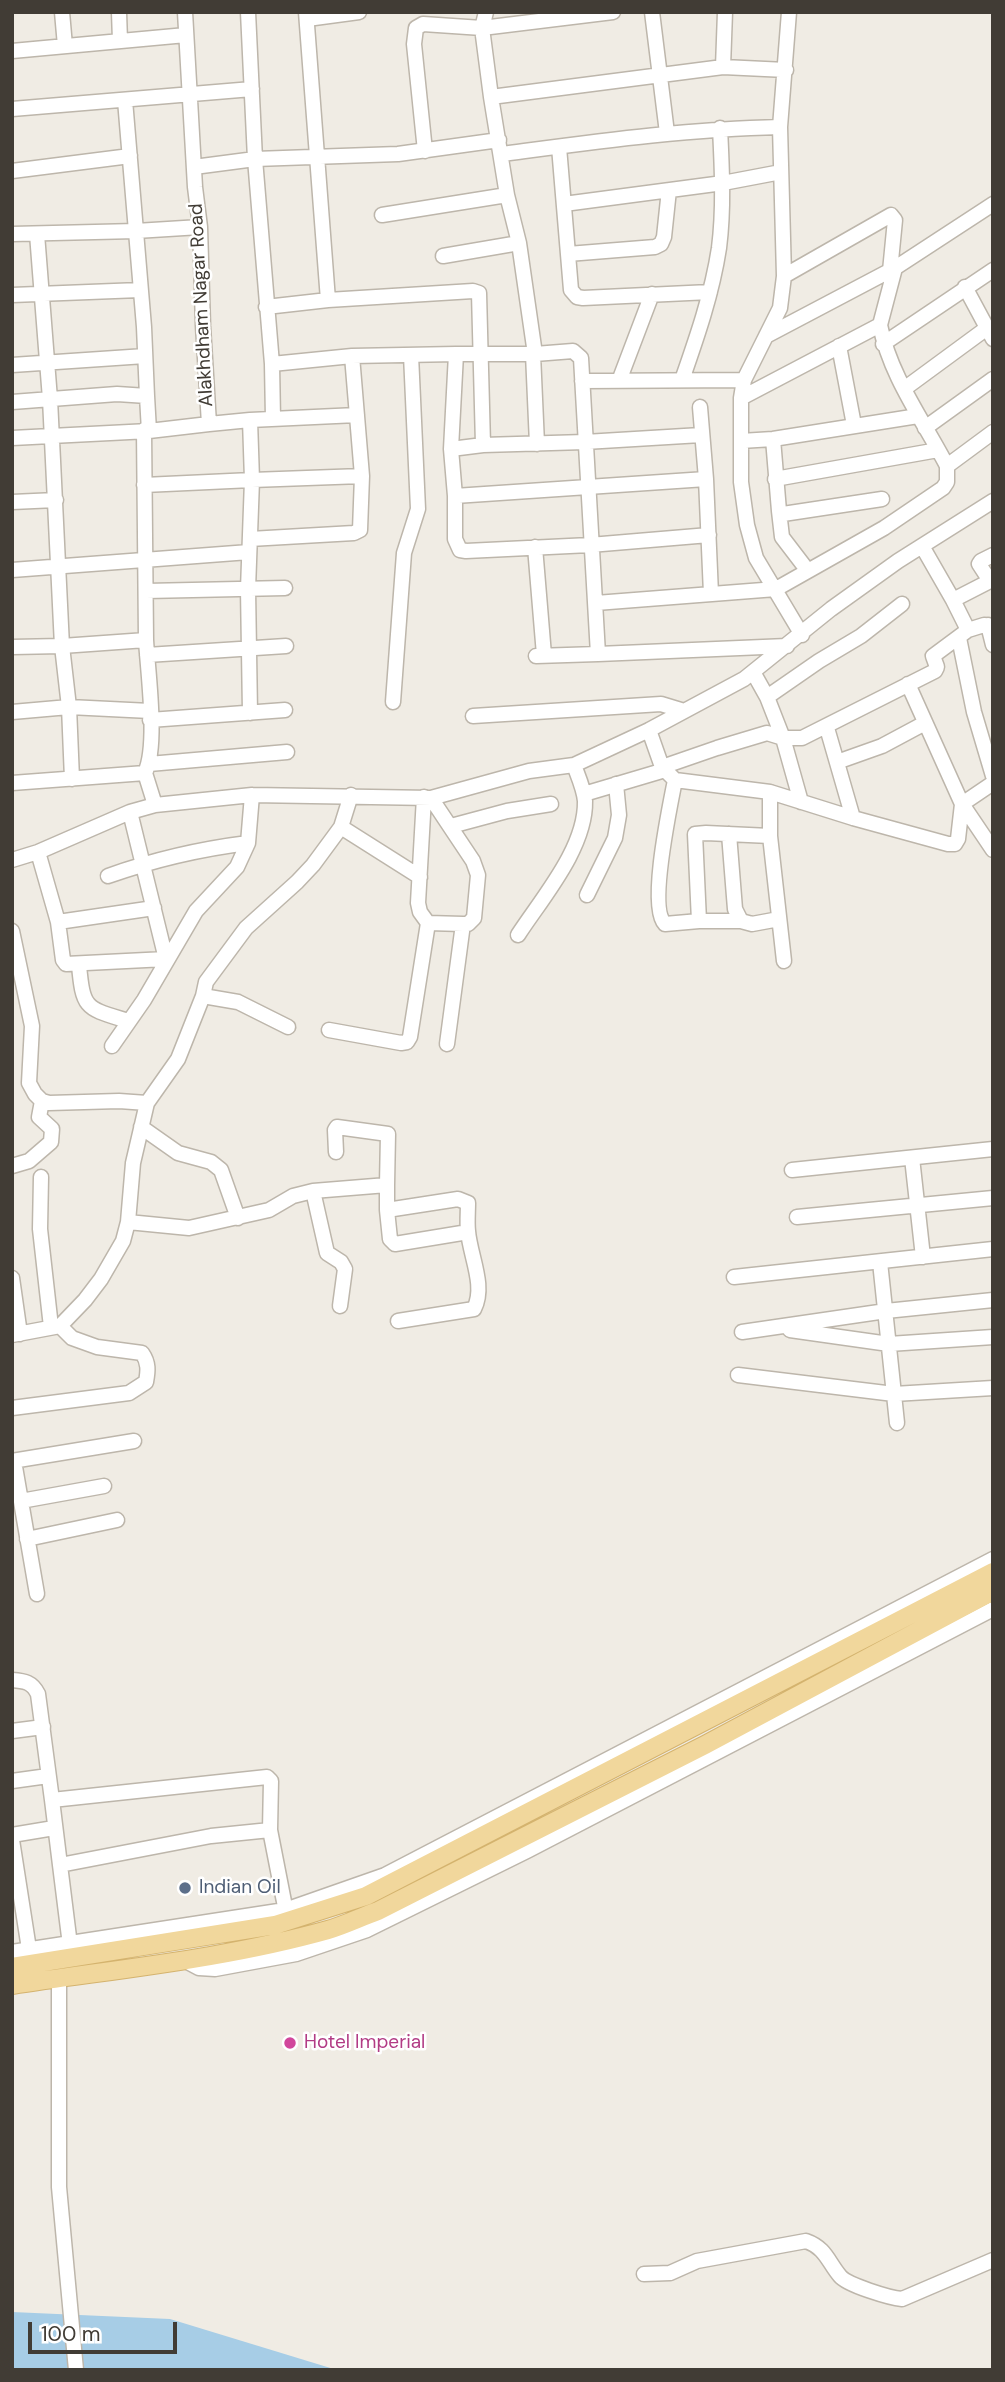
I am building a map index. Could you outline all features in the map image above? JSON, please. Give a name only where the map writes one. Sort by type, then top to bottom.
[{"type":"main road","points":[[12,1967],[71,1951],[287,1916],[366,1896],[993,1572]]},
{"type":"main road","points":[[12,1985],[184,1960],[270,1944],[330,1929],[378,1911],[705,1745],[993,1591]]},
{"type":"street","points":[[62,12],[65,46]]},
{"type":"street","points":[[119,12],[120,41]]},
{"type":"street","name":"Alakhdham Nagar Road","points":[[185,12],[200,227],[209,424],[357,415]]},
{"type":"street","points":[[248,12],[255,159],[272,364],[273,419]]},
{"type":"street","points":[[328,300],[307,16],[359,12]]},
{"type":"street","points":[[486,12],[482,28],[491,97],[507,195],[519,243],[534,354],[537,444]]},
{"type":"street","points":[[425,150],[414,44],[416,27],[423,24],[482,28],[613,12]]},
{"type":"street","points":[[652,12],[667,133]]},
{"type":"street","points":[[723,67],[725,12]]},
{"type":"street","points":[[789,12],[780,127],[784,276],[780,308],[744,380],[741,398],[741,482],[747,525],[756,558],[802,635]]},
{"type":"street","points":[[12,51],[186,35]]},
{"type":"street","points":[[491,97],[723,67],[786,69]]},
{"type":"street","points":[[12,109],[252,89]]},
{"type":"street","points":[[125,100],[144,327],[147,396],[144,485],[150,715],[147,769],[155,805]]},
{"type":"street","points":[[194,167],[255,159],[500,147],[559,147],[720,128],[780,127]]},
{"type":"street","points":[[682,380],[710,292],[719,247],[723,183],[720,128]]},
{"type":"street","points":[[559,147],[571,290],[577,297],[710,292]]},
{"type":"street","points":[[12,171],[130,156]]},
{"type":"street","points":[[564,204],[723,183],[781,172]]},
{"type":"street","points":[[568,254],[655,247],[661,244],[668,190]]},
{"type":"street","points":[[382,215],[507,195]]},
{"type":"street","points":[[766,336],[893,270],[993,204]]},
{"type":"street","points":[[596,603],[776,589],[884,528],[943,488],[947,482],[947,466],[904,389],[883,344],[880,325],[893,270],[895,220],[891,215],[784,276]]},
{"type":"street","points":[[12,234],[200,227]]},
{"type":"street","points":[[37,234],[50,398],[62,646],[69,707],[72,779]]},
{"type":"street","points":[[443,256],[519,243]]},
{"type":"street","points":[[883,344],[993,270]]},
{"type":"street","points":[[904,389],[990,334],[965,287]]},
{"type":"street","points":[[12,295],[140,290]]},
{"type":"street","points":[[266,307],[328,300],[473,291],[479,293],[483,445]]},
{"type":"street","points":[[619,381],[652,293]]},
{"type":"street","points":[[741,398],[880,325]]},
{"type":"street","points":[[839,346],[854,425]]},
{"type":"street","points":[[272,364],[352,356],[534,354],[564,351],[577,353],[581,358],[598,654]]},
{"type":"street","points":[[456,354],[451,449],[455,539],[460,550],[590,545],[709,535]]},
{"type":"street","points":[[393,702],[404,553],[418,509],[411,355]]},
{"type":"street","points":[[12,365],[145,356]]},
{"type":"street","points":[[12,570],[145,561],[354,533],[360,530],[362,476],[352,356]]},
{"type":"street","points":[[741,441],[773,439],[854,425],[922,422],[993,379]]},
{"type":"street","points":[[582,381],[744,380]]},
{"type":"street","points":[[12,402],[117,394],[147,396]]},
{"type":"street","points":[[700,407],[711,594]]},
{"type":"street","points":[[250,420],[252,480],[247,648],[250,713]]},
{"type":"street","points":[[12,438],[146,431],[209,424]]},
{"type":"street","points":[[947,466],[993,432]]},
{"type":"street","points":[[451,449],[483,445],[701,435]]},
{"type":"street","points":[[773,439],[782,537],[808,571]]},
{"type":"street","points":[[775,478],[938,450]]},
{"type":"street","points":[[144,485],[362,476]]},
{"type":"street","points":[[455,496],[706,479]]},
{"type":"street","points":[[779,511],[787,514],[882,499]]},
{"type":"street","points":[[12,502],[55,500]]},
{"type":"street","points":[[12,860],[38,852],[130,812],[155,805],[252,795],[427,798],[530,771],[574,765],[649,730],[752,672],[802,635],[831,609],[922,546],[993,502]]},
{"type":"street","points":[[922,546],[953,600],[963,634],[974,712],[993,776]]},
{"type":"street","points":[[535,547],[539,655],[787,646]]},
{"type":"street","points":[[953,600],[991,584],[979,564],[993,555]]},
{"type":"street","points":[[146,591],[285,588]]},
{"type":"street","points":[[767,696],[861,636],[902,604]]},
{"type":"street","points":[[584,794],[667,772],[717,747],[767,733],[783,738],[802,738],[827,728],[935,671],[937,667],[933,656],[963,634],[990,626],[993,645]]},
{"type":"street","points":[[12,647],[286,646]]},
{"type":"street","points":[[752,672],[767,696],[783,738],[801,802]]},
{"type":"street","points":[[908,684],[962,804],[992,845]]},
{"type":"street","points":[[473,716],[661,704],[684,711]]},
{"type":"street","points":[[12,712],[69,707],[150,715],[285,710]]},
{"type":"street","points":[[837,762],[882,746],[925,723]]},
{"type":"street","points":[[827,728],[853,818]]},
{"type":"street","points":[[649,730],[667,772],[658,900],[661,920],[665,924],[674,924],[699,921],[752,923],[779,919]]},
{"type":"street","points":[[12,783],[72,779],[287,752]]},
{"type":"street","points":[[518,935],[570,855],[583,820],[584,794],[574,765]]},
{"type":"street","points":[[667,772],[770,792],[853,818],[955,844],[962,804],[993,783]]},
{"type":"street","points":[[587,895],[615,838],[619,815],[616,784]]},
{"type":"street","points":[[770,792],[770,836],[784,961]]},
{"type":"street","points":[[112,1046],[144,1000],[196,911],[237,867],[248,843],[252,795]]},
{"type":"street","points":[[12,1278],[16,1334],[55,1326],[85,1300],[101,1279],[122,1241],[128,1222],[133,1163],[147,1103],[178,1059],[206,982],[246,928],[297,882],[341,827],[351,795]]},
{"type":"street","points":[[427,798],[451,827],[473,861],[478,875],[474,918],[468,924],[428,923]]},
{"type":"street","points":[[329,1030],[401,1043],[407,1042],[410,1037],[428,923],[420,912],[418,903],[427,798]]},
{"type":"street","points":[[451,827],[507,810],[551,804]]},
{"type":"street","points":[[130,812],[166,959]]},
{"type":"street","points":[[341,827],[420,877]]},
{"type":"street","points":[[699,921],[695,834],[770,836]]},
{"type":"street","points":[[729,834],[735,909],[741,921]]},
{"type":"street","points":[[108,876],[144,863],[221,846],[248,843]]},
{"type":"street","points":[[38,852],[58,922],[63,960],[69,965],[79,965],[166,959]]},
{"type":"street","points":[[58,922],[154,908]]},
{"type":"street","points":[[447,1044],[463,924]]},
{"type":"street","points":[[12,931],[32,1026],[29,1083],[42,1101],[147,1103]]},
{"type":"street","points":[[79,965],[81,989],[85,1002],[91,1009],[128,1021]]},
{"type":"street","points":[[203,996],[238,1002],[288,1027]]},
{"type":"street","points":[[12,1166],[29,1161],[51,1142],[52,1129],[39,1116],[42,1101]]},
{"type":"street","points":[[141,1127],[178,1153],[211,1162],[221,1170],[237,1218]]},
{"type":"street","points":[[336,1152],[334,1138],[337,1128],[387,1133],[387,1210],[390,1239],[395,1244],[468,1232]]},
{"type":"street","points":[[792,1170],[993,1149]]},
{"type":"street","points":[[912,1158],[923,1257]]},
{"type":"street","points":[[12,1408],[129,1393],[146,1382],[148,1371],[147,1360],[142,1353],[97,1347],[72,1338],[55,1326],[40,1229],[41,1177]]},
{"type":"street","points":[[128,1222],[189,1228],[269,1210],[293,1196],[313,1191],[387,1185]]},
{"type":"street","points":[[313,1191],[325,1248],[345,1269],[340,1306]]},
{"type":"street","points":[[797,1217],[993,1198]]},
{"type":"street","points":[[387,1210],[458,1199],[468,1203],[468,1232],[477,1275],[477,1304],[474,1309],[398,1321]]},
{"type":"street","points":[[734,1277],[993,1249]]},
{"type":"street","points":[[880,1262],[897,1423]]},
{"type":"street","points":[[741,1332],[886,1311],[993,1300]]},
{"type":"street","points":[[775,1328],[890,1344],[993,1337]]},
{"type":"street","points":[[738,1375],[894,1394],[993,1388]]},
{"type":"street","points":[[37,1594],[13,1461],[134,1441]]},
{"type":"street","points":[[21,1501],[104,1486]]},
{"type":"street","points":[[27,1539],[117,1520]]},
{"type":"street","points":[[52,1800],[267,1777],[271,1780],[270,1830],[287,1916],[385,1875],[993,1559]]},
{"type":"street","points":[[184,1960],[199,1968],[215,1969],[296,1954],[367,1930],[527,1851],[993,1609]]},
{"type":"street","points":[[12,1680],[34,1686],[38,1694],[71,1951],[29,1949],[12,1952]]},
{"type":"street","points":[[12,1731],[43,1727]]},
{"type":"street","points":[[12,1781],[48,1776]]},
{"type":"street","points":[[12,1835],[54,1828]]},
{"type":"street","points":[[60,1864],[198,1839],[270,1830]]},
{"type":"street","points":[[12,1840],[29,1949]]},
{"type":"street","points":[[59,1978],[59,2187],[76,2370]]},
{"type":"street","points":[[644,2274],[670,2273],[697,2261],[806,2241],[828,2256],[843,2279],[890,2298],[902,2298],[993,2260]]},
{"type":"water","points":[[12,2312],[170,2319],[337,2370],[12,2370]]},
{"type":"place","name":"Indian Oil","points":[[185,1888]]},
{"type":"place","name":"Hotel Imperial","points":[[290,2043]]}]
